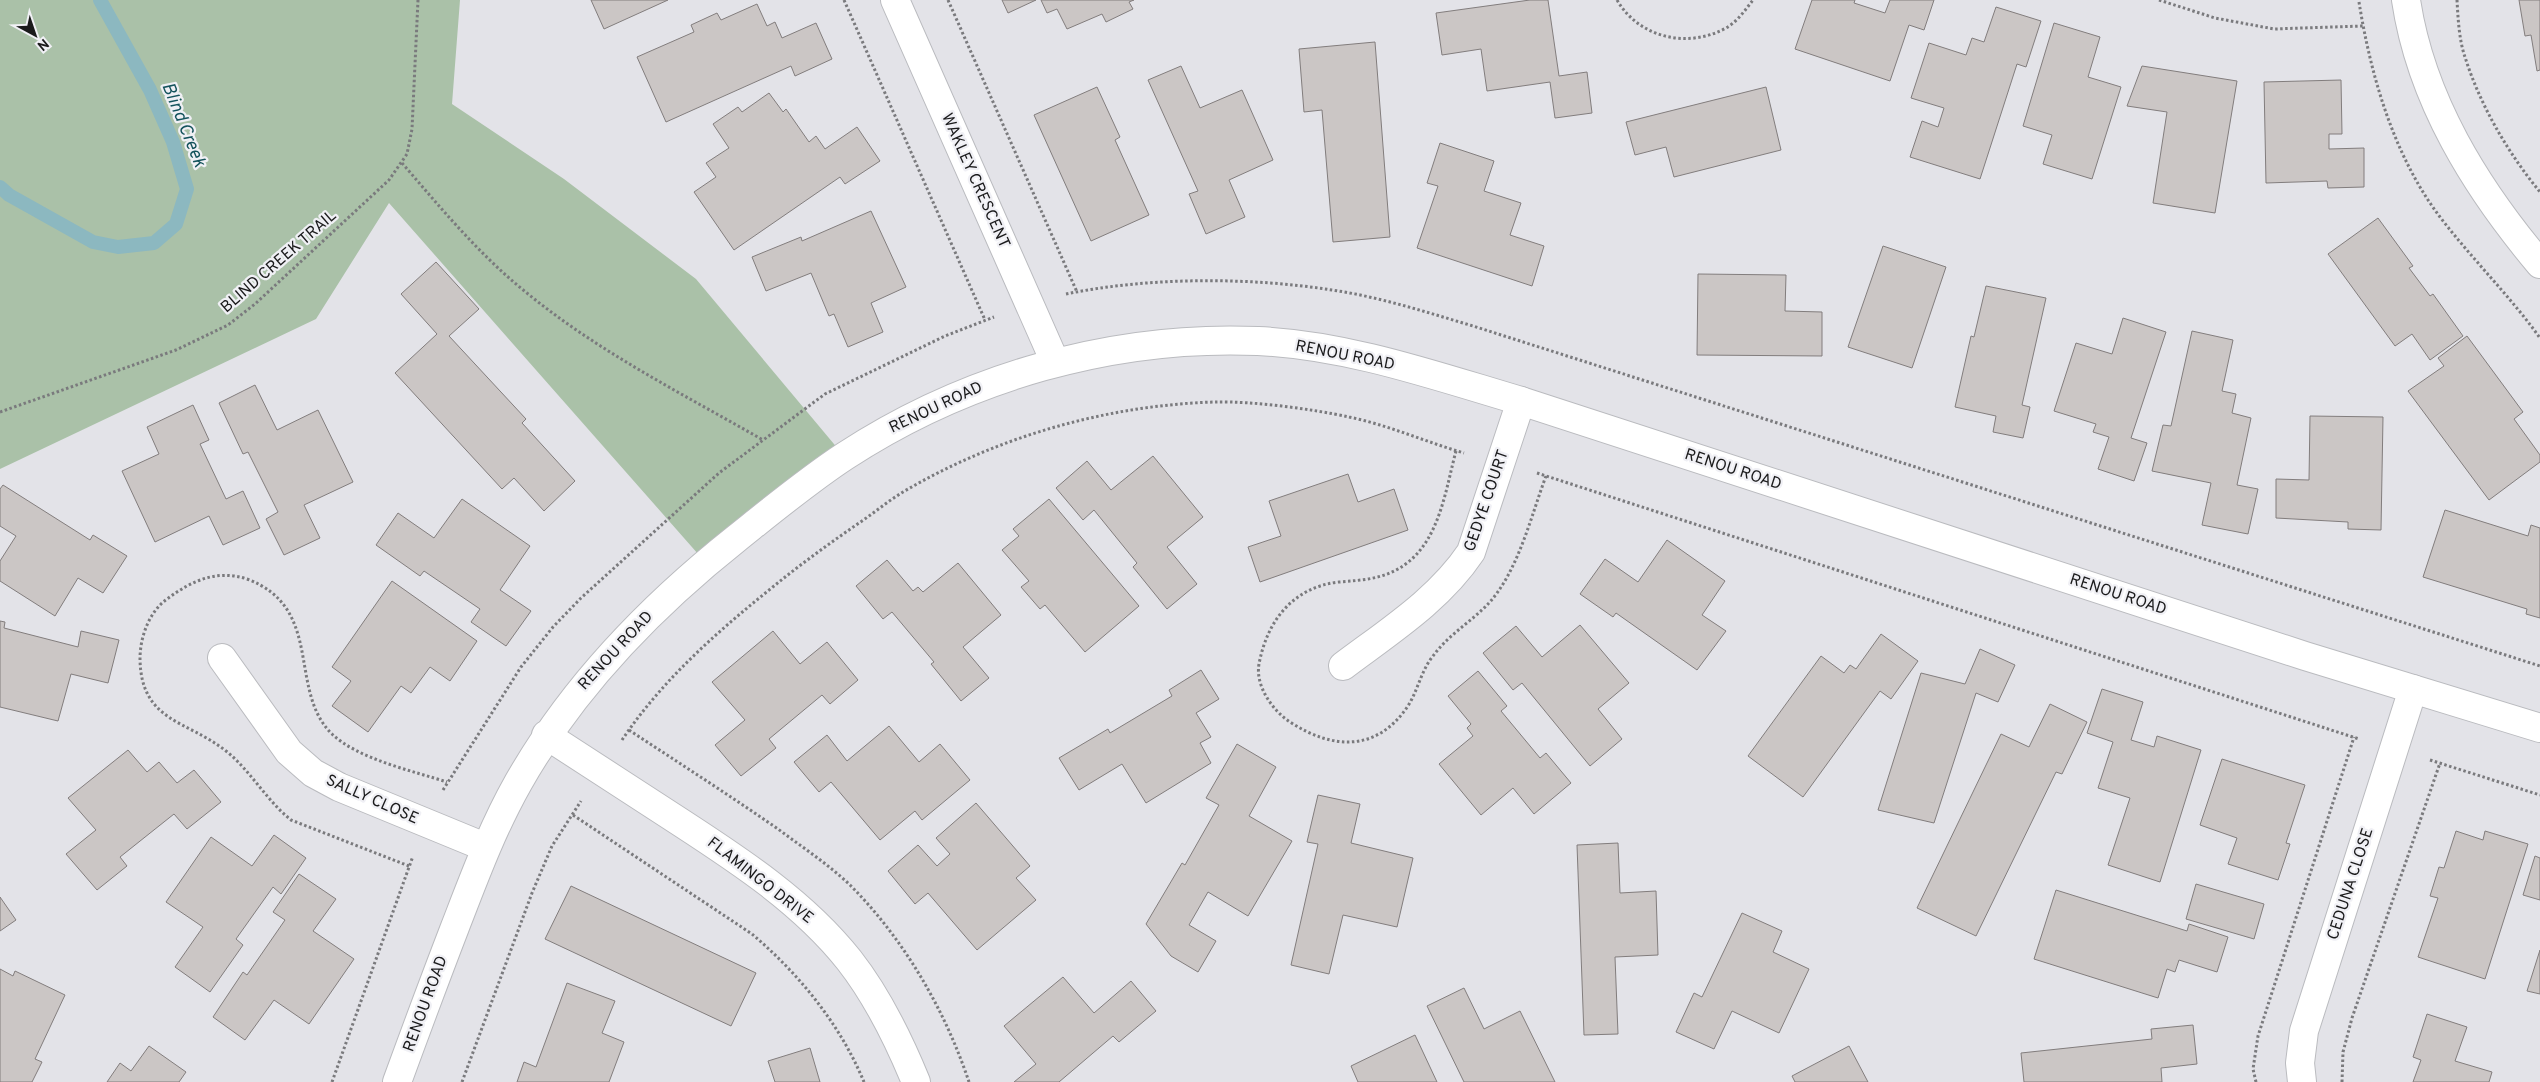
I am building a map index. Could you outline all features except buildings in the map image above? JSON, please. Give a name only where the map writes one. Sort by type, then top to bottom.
[{"type":"street","name":"WAKLEY CRESCENT","points":[[895,0],[1055,362]]},
{"type":"street","points":[[2406,0],[2419,55],[2434,96],[2461,155],[2489,201],[2540,264]]},
{"type":"street","name":"RENOU ROAD","points":[[397,1082],[485,847],[516,786],[546,735],[586,681],[666,598],[721,551],[821,473],[900,423],[985,384],[1055,362],[1121,350],[1178,344],[1259,341],[1325,348],[1397,365],[1521,401],[2305,656],[2540,728]]},
{"type":"street","name":"GEDYE COURT","points":[[1343,666],[1442,590],[1460,569],[1471,552],[1521,401]]},
{"type":"street","name":"SALLY CLOSE","points":[[222,658],[289,752],[313,773],[339,787],[485,847]]},
{"type":"street","name":"CEDUNA CLOSE","points":[[2302,1082],[2300,1063],[2304,1031],[2413,689]]},
{"type":"street","name":"FLAMINGO DRIVE","points":[[546,735],[728,853],[818,925],[848,959],[876,997],[900,1042],[916,1082]]},
{"type":"path","name":"BLIND CREEK TRAIL","points":[[0,412],[176,350],[228,325],[255,304],[389,180],[402,164],[407,154],[412,129],[418,0]]},
{"type":"path","points":[[844,0],[985,320]]},
{"type":"path","points":[[948,0],[1077,292]]},
{"type":"path","points":[[1617,0],[1638,25],[1653,34],[1686,38],[1704,37],[1728,27],[1753,0]]},
{"type":"path","points":[[2159,0],[2215,18],[2274,28],[2363,26]]},
{"type":"path","points":[[2457,0],[2464,56],[2481,99],[2506,144],[2540,192]]},
{"type":"path","points":[[402,164],[490,261],[563,321],[608,351],[763,440]]},
{"type":"path","points":[[1058,296],[1077,292],[1188,281],[1235,282],[1331,290],[1398,304],[1473,326],[2540,666]]},
{"type":"path","points":[[438,798],[521,666],[552,627],[662,522],[719,474],[825,394],[937,339],[999,315]]},
{"type":"path","points":[[621,743],[651,699],[694,653],[792,571],[901,493],[956,463],[1007,443],[1086,419],[1153,406],[1217,402],[1350,417],[1471,455]]},
{"type":"path","points":[[1533,472],[2367,741]]},
{"type":"path","points":[[2256,1082],[2253,1070],[2258,1036],[2354,737]]},
{"type":"path","points":[[2425,759],[2540,795]]},
{"type":"path","points":[[2342,1082],[2343,1052],[2352,1018],[2440,763]]},
{"type":"path","points":[[462,1082],[532,893],[552,846],[584,797]]},
{"type":"path","points":[[573,815],[752,934],[771,950],[813,996],[828,1017],[864,1082]]},
{"type":"path","points":[[332,1082],[415,849]]},
{"type":"green space","points":[[0,0],[460,0],[452,104],[564,179],[696,279],[844,456],[706,563],[389,203],[316,319],[0,469]]},
{"type":"waterway","name":"Blind Creek","points":[[0,187],[9,195],[93,242],[118,247],[154,243],[176,224],[187,189],[173,142],[150,90],[100,0]]}]
